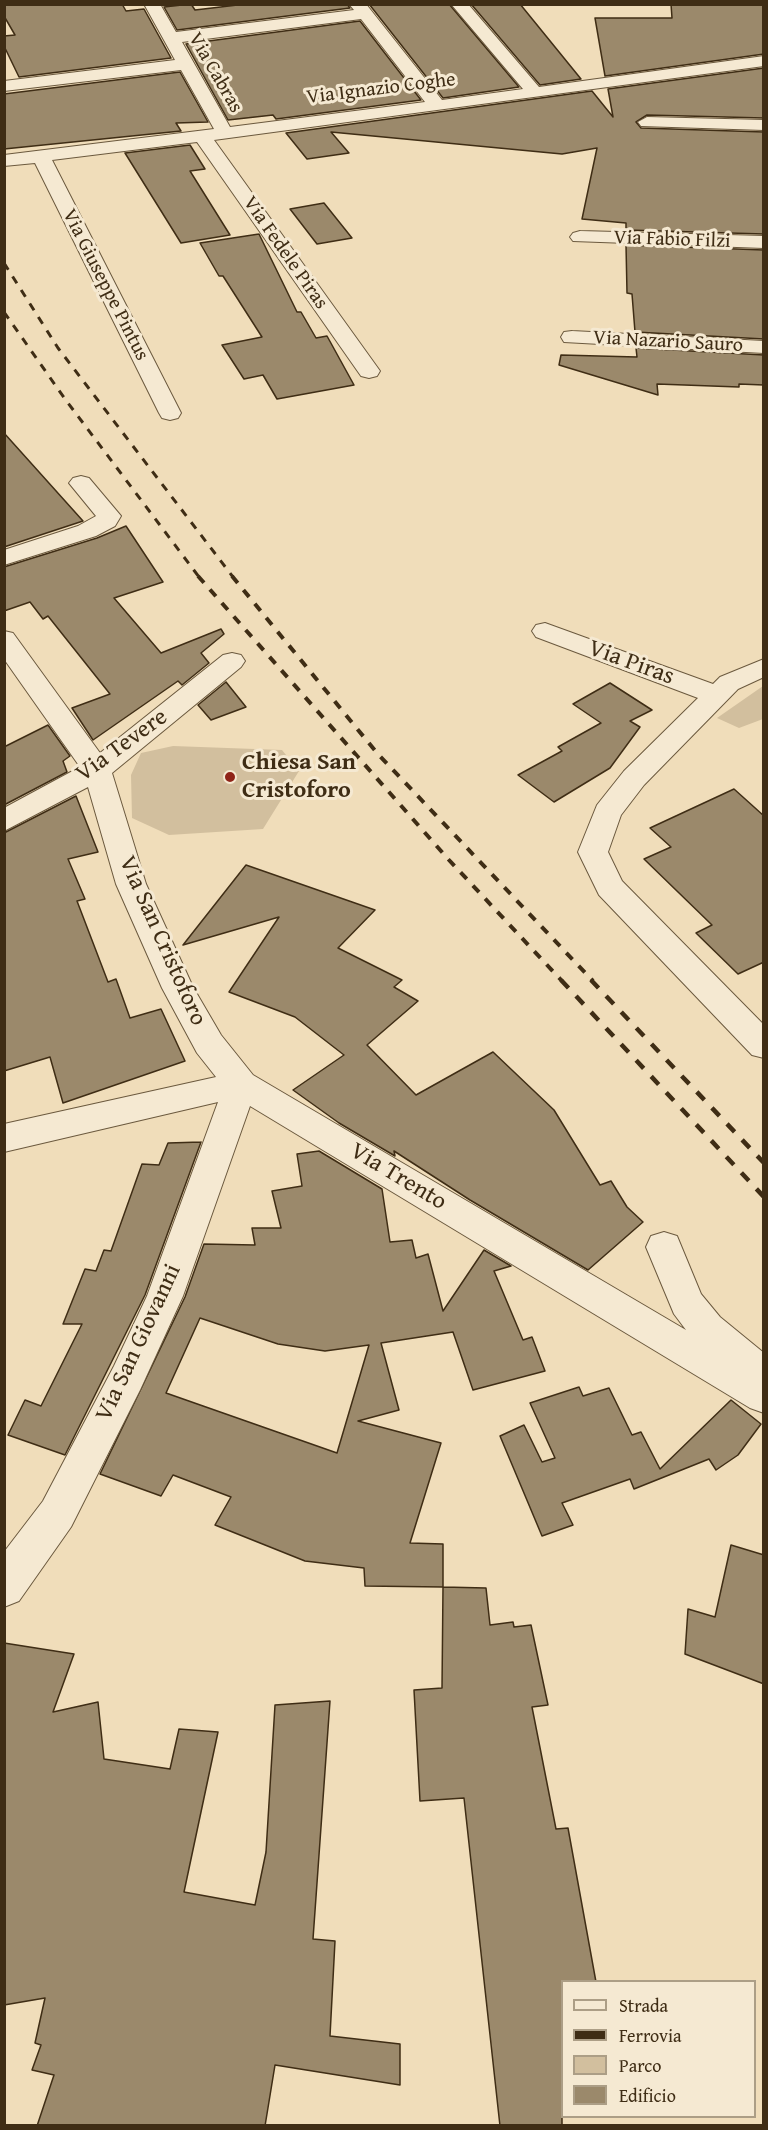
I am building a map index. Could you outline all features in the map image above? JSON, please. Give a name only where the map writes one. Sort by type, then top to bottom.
[{"type":"street","name":"Via Cabras","points":[[152,4],[224,131]]},
{"type":"street","points":[[459,4],[535,93]]},
{"type":"street","points":[[171,38],[360,9],[436,105]]},
{"type":"street","name":"Via Ignazio Coghe","points":[[4,161],[224,131],[535,93],[764,61]]},
{"type":"street","points":[[7,81],[185,64]]},
{"type":"street","points":[[647,122],[764,125]]},
{"type":"street","name":"Via Fedele Piras","points":[[201,134],[369,371]]},
{"type":"street","name":"Via Giuseppe Pintus","points":[[41,156],[170,413]]},
{"type":"street","name":"Via Fabio Filzi","points":[[580,237],[764,242]]},
{"type":"street","name":"Via Nazario Sauro","points":[[572,337],[764,347]]},
{"type":"street","points":[[4,558],[87,531],[106,521],[110,516],[81,483]]},
{"type":"street","name":"Via Piras","points":[[545,632],[717,695]]},
{"type":"street","name":"Via San Cristoforo","points":[[4,639],[97,770],[131,884],[178,988],[209,1044],[241,1084]]},
{"type":"street","name":"Via Tevere","points":[[4,821],[97,770],[232,661]]},
{"type":"street","points":[[764,667],[729,683],[634,778],[607,812],[593,852],[610,887],[764,1046]]},
{"type":"street","points":[[4,1138],[241,1084]]},
{"type":"street","name":"Via Trento","points":[[241,1084],[764,1396]]},
{"type":"street","name":"Via San Giovanni","points":[[4,1587],[57,1514],[141,1347],[165,1296],[241,1084]]},
{"type":"street","points":[[664,1247],[687,1303],[707,1329],[764,1377]]},
{"type":"green space","points":[[763,686],[763,719],[739,728],[717,718]]},
{"type":"green space","points":[[173,746],[282,750],[299,771],[263,829],[169,835],[132,818],[131,775],[141,753]]},
{"type":"building","points":[[4,4],[122,4],[126,11],[144,9],[171,58],[19,77],[4,46],[4,36],[15,35],[4,16]]},
{"type":"building","points":[[191,4],[195,10],[246,4],[347,4],[350,8],[177,30],[164,7]]},
{"type":"building","points":[[369,4],[449,4],[519,87],[443,98]]},
{"type":"building","points":[[471,4],[520,4],[581,79],[540,85]]},
{"type":"building","points":[[671,4],[764,4],[764,54],[605,76],[595,18],[672,18]]},
{"type":"building","points":[[360,21],[421,100],[276,119],[273,115],[228,120],[186,44]]},
{"type":"building","points":[[764,68],[764,118],[647,115],[636,122],[641,128],[764,132],[764,234],[626,230],[626,223],[582,219],[597,148],[562,154],[331,132],[349,153],[307,159],[286,133],[592,91],[613,117],[608,89]]},
{"type":"building","points":[[180,72],[208,122],[176,123],[181,131],[4,149],[4,94]]},
{"type":"building","points":[[190,145],[205,169],[190,171],[230,235],[181,243],[125,153]]},
{"type":"building","points":[[324,203],[352,238],[317,244],[290,209]]},
{"type":"building","points":[[259,234],[297,312],[301,312],[316,338],[327,336],[354,385],[277,399],[263,375],[244,379],[222,345],[262,337],[223,276],[219,276],[200,243]]},
{"type":"building","points":[[626,245],[764,250],[764,339],[635,332],[632,294],[627,293]]},
{"type":"building","points":[[636,348],[764,355],[764,385],[739,384],[739,387],[657,384],[658,395],[559,365],[561,355],[637,357]]},
{"type":"building","points":[[4,433],[83,521],[4,547]]},
{"type":"building","points":[[126,526],[163,582],[114,598],[161,653],[221,629],[224,634],[201,653],[209,663],[182,685],[178,681],[93,740],[72,708],[110,694],[48,616],[43,619],[30,602],[4,611],[4,567],[97,538]]},
{"type":"building","points":[[226,682],[246,707],[211,720],[198,705]]},
{"type":"building","points":[[610,683],[652,710],[630,721],[640,727],[610,768],[554,802],[518,775],[562,751],[558,747],[601,723],[573,704]]},
{"type":"building","points":[[48,725],[70,756],[63,761],[67,772],[4,805],[4,747]]},
{"type":"building","points":[[734,789],[764,816],[764,962],[738,974],[696,933],[712,925],[644,859],[671,847],[650,828]]},
{"type":"building","points":[[76,796],[98,852],[68,859],[85,899],[77,901],[108,982],[116,979],[130,1018],[161,1009],[185,1061],[63,1103],[50,1057],[4,1071],[4,833]]},
{"type":"building","points":[[246,865],[375,910],[338,948],[402,980],[394,987],[418,1001],[367,1045],[416,1095],[493,1052],[554,1110],[600,1185],[611,1181],[627,1207],[643,1222],[588,1270],[470,1200],[394,1151],[395,1156],[339,1123],[293,1090],[344,1055],[295,1017],[229,992],[279,917],[183,945]]},
{"type":"building","points":[[201,1142],[145,1295],[65,1455],[8,1435],[25,1400],[41,1406],[82,1324],[63,1324],[85,1269],[96,1271],[104,1250],[111,1251],[142,1164],[159,1165],[168,1143]]},
{"type":"building","points":[[319,1151],[382,1189],[390,1242],[412,1240],[416,1258],[428,1254],[443,1311],[484,1250],[511,1266],[494,1271],[523,1340],[532,1337],[545,1371],[473,1390],[453,1332],[381,1343],[399,1410],[358,1421],[441,1443],[410,1543],[443,1544],[443,1587],[365,1586],[364,1568],[305,1561],[215,1525],[231,1497],[173,1475],[161,1496],[100,1474],[185,1297],[204,1244],[255,1245],[252,1228],[281,1228],[272,1191],[302,1186],[297,1154]],"holes":[[[200,1318],[278,1344],[325,1351],[369,1345],[337,1453],[166,1393]]]},
{"type":"building","points":[[579,1387],[583,1396],[609,1388],[632,1435],[641,1432],[660,1469],[731,1400],[761,1424],[738,1455],[716,1470],[709,1459],[634,1489],[630,1479],[562,1503],[573,1525],[542,1536],[500,1436],[524,1425],[542,1462],[555,1458],[530,1403]]},
{"type":"building","points":[[731,1545],[764,1555],[764,1684],[685,1654],[688,1609],[715,1617]]},
{"type":"building","points":[[443,1587],[486,1588],[490,1625],[513,1622],[514,1627],[531,1625],[548,1705],[532,1707],[556,1829],[568,1828],[596,1980],[561,1980],[562,2126],[500,2126],[464,1798],[420,1801],[414,1690],[442,1688]]},
{"type":"building","points":[[4,1643],[74,1654],[53,1712],[98,1702],[104,1759],[170,1769],[179,1729],[218,1732],[184,1892],[255,1905],[266,1852],[275,1705],[330,1701],[313,1939],[335,1941],[330,2036],[400,2044],[400,2085],[275,2065],[265,2126],[37,2126],[54,2075],[32,2070],[41,2045],[35,2043],[45,1998],[4,2005]]},
{"type":"railway","points":[[4,263],[58,348],[233,577]]},
{"type":"railway","points":[[4,312],[65,399],[199,577]]},
{"type":"railway","points":[[198,576],[449,860],[562,981]]},
{"type":"railway","points":[[232,576],[377,753],[593,981]]},
{"type":"railway","points":[[561,980],[764,1197]]},
{"type":"railway","points":[[591,980],[764,1163]]},
{"type":"place","name":"Chiesa San Cristoforo","points":[[230,777]]}]
